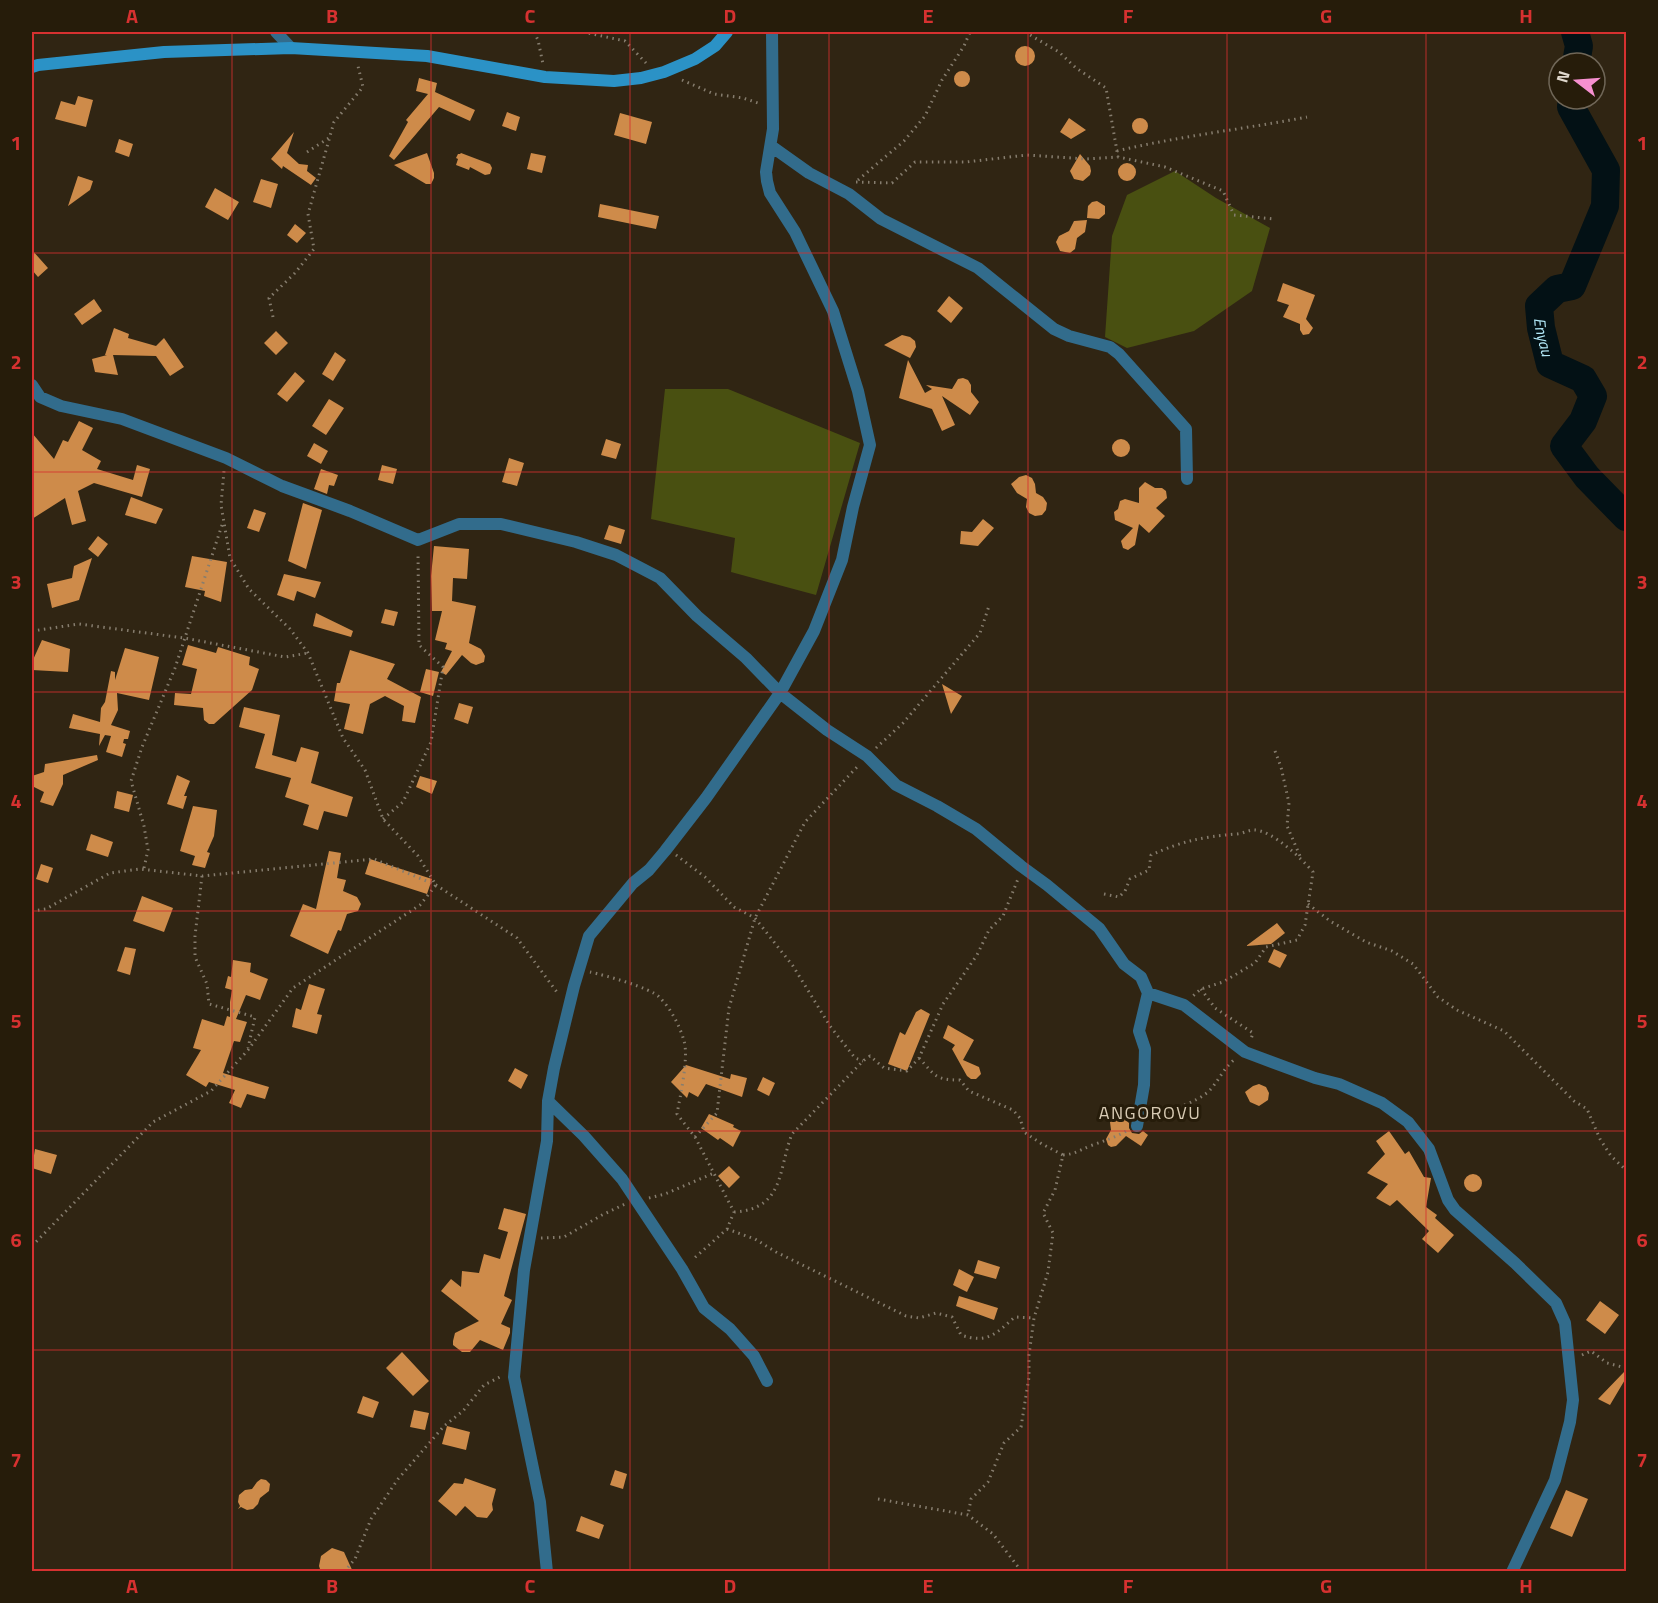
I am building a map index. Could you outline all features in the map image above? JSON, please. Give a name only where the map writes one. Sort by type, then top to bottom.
[{"type":"street","points":[[276,32],[291,48]]},
{"type":"street","points":[[32,68],[38,65],[164,52],[291,48],[427,56],[545,77],[614,81],[641,78],[664,72],[695,59],[715,46],[727,32]]},
{"type":"street","points":[[547,1572],[540,1502],[514,1377],[524,1270],[547,1142],[548,1101],[568,1008],[589,936],[633,883],[649,870],[706,798],[780,693],[814,631],[842,560],[853,507],[870,445],[858,391],[833,311],[795,232],[770,194],[766,172],[771,146],[773,108],[772,32]]},
{"type":"street","points":[[771,146],[809,173],[849,194],[897,229],[978,268],[1054,329],[1069,336],[1110,347],[1119,354],[1186,429],[1187,479]]},
{"type":"street","points":[[32,385],[36,399],[122,419],[226,458],[282,486],[350,511],[418,540],[459,524],[501,524],[576,542],[616,555],[660,578],[697,616],[746,658],[780,693],[827,730],[867,756],[896,785],[976,829],[1100,928],[1124,964],[1141,977],[1148,993],[1139,1031],[1145,1049],[1144,1085],[1137,1126]]},
{"type":"street","points":[[1148,993],[1184,1005],[1245,1052],[1362,1093],[1382,1103],[1408,1122],[1429,1149],[1448,1200],[1455,1210],[1556,1303],[1565,1323],[1573,1400],[1570,1422],[1555,1480],[1512,1572]]},
{"type":"street","points":[[548,1101],[584,1136],[622,1179],[682,1269],[704,1308],[730,1329],[754,1356],[767,1381]]},
{"type":"path","points":[[534,32],[538,40],[545,77]]},
{"type":"path","points":[[849,194],[857,181],[904,141],[925,116],[942,80],[964,46],[970,32]]},
{"type":"path","points":[[1025,32],[1059,52],[1076,68],[1106,88],[1118,157]]},
{"type":"path","points":[[273,317],[269,298],[295,273],[314,249],[308,214],[334,122],[363,87],[355,52]]},
{"type":"path","points":[[1118,151],[1167,139],[1249,128],[1307,117]]},
{"type":"path","points":[[307,152],[330,137]]},
{"type":"path","points":[[857,181],[892,183],[915,162],[966,162],[1027,155],[1086,159],[1118,157],[1165,167],[1223,191],[1234,214],[1274,219]]},
{"type":"path","points":[[226,458],[221,505],[230,558],[249,589],[290,629],[308,653],[343,738],[365,770],[383,819],[418,856],[436,885]]},
{"type":"path","points":[[32,911],[46,909],[110,873],[145,868],[148,850],[144,826],[131,781],[142,747],[175,668],[223,520]]},
{"type":"path","points":[[383,819],[403,802],[430,742],[443,667],[419,645],[418,540]]},
{"type":"path","points":[[694,1137],[717,1113],[729,1008],[755,918],[806,822],[867,756],[903,723],[980,633],[989,606]]},
{"type":"path","points":[[32,631],[79,624],[184,638],[285,657],[308,653]]},
{"type":"path","points":[[1184,1005],[1200,989],[1223,982],[1255,963],[1266,947],[1297,940],[1305,925],[1313,873],[1300,857],[1287,826],[1289,803],[1281,767],[1275,752]]},
{"type":"path","points":[[1104,894],[1119,897],[1125,891],[1130,879],[1149,870],[1151,855],[1198,837],[1255,830],[1266,834],[1300,857]]},
{"type":"path","points":[[665,851],[680,857],[719,890],[734,907],[755,918],[793,966],[830,1026],[855,1058],[864,1061]]},
{"type":"path","points":[[140,869],[202,876],[374,859],[436,885],[517,938],[568,1008]]},
{"type":"path","points":[[734,1212],[751,1211],[766,1200],[778,1185],[792,1134],[870,1056],[884,1068],[907,1071],[919,1058],[943,1004],[977,955],[988,930],[1003,916],[1015,890],[1021,866]]},
{"type":"path","points":[[202,876],[195,936],[195,957],[207,984],[209,1004],[255,1017],[248,1050]]},
{"type":"path","points":[[32,1246],[153,1122],[211,1091],[248,1050],[293,988],[420,905],[436,885]]},
{"type":"path","points":[[1308,904],[1330,921],[1366,942],[1392,951],[1413,964],[1438,997],[1457,1010],[1504,1031],[1575,1101],[1587,1109],[1611,1156],[1626,1170]]},
{"type":"path","points":[[580,970],[609,976],[658,995],[673,1016],[685,1042],[677,1114],[694,1137],[734,1212],[727,1229],[682,1269]]},
{"type":"path","points":[[919,1058],[933,1075],[947,1080],[960,1080],[969,1091],[1012,1110],[1020,1118],[1024,1131],[1041,1144],[1063,1155],[1075,1154],[1193,1101],[1210,1090],[1228,1065],[1245,1052],[1253,1033],[1215,1008],[1200,989]]},
{"type":"path","points":[[968,1515],[971,1499],[988,1482],[1004,1443],[1021,1427],[1029,1377],[1029,1355],[1034,1318],[1048,1272],[1053,1233],[1043,1213],[1055,1190],[1063,1155]]},
{"type":"path","points":[[529,1239],[564,1238],[602,1215],[636,1200],[665,1194],[714,1173]]},
{"type":"path","points":[[727,1229],[755,1239],[776,1252],[906,1316],[919,1318],[936,1313],[952,1317],[961,1335],[975,1340],[994,1335],[1015,1317],[1034,1318]]},
{"type":"path","points":[[1569,1359],[1591,1351],[1607,1363],[1626,1368]]},
{"type":"path","points":[[344,1572],[355,1559],[371,1519],[404,1472],[444,1426],[463,1411],[484,1385],[500,1376],[514,1377]]},
{"type":"path","points":[[878,1499],[968,1515],[993,1534],[1022,1572]]},
{"type":"green space","points":[[1175,171],[1216,198],[1270,228],[1252,291],[1194,331],[1127,348],[1105,337],[1112,236],[1127,195]]},
{"type":"green space","points":[[665,389],[728,389],[860,443],[816,595],[731,572],[735,538],[651,519]]},
{"type":"building","points":[[1021,46],[1029,46],[1035,52],[1035,60],[1029,66],[1021,66],[1015,60],[1015,52]]},
{"type":"building","points":[[962,71],[970,79],[962,87],[954,79]]},
{"type":"building","points":[[419,78],[437,83],[435,92],[475,110],[470,121],[439,107],[394,160],[389,156],[408,122],[406,120],[428,94],[416,91]]},
{"type":"building","points":[[78,96],[93,100],[86,127],[55,119],[61,101],[75,105]]},
{"type":"building","points":[[507,112],[520,117],[516,131],[502,126]]},
{"type":"building","points":[[620,113],[652,122],[646,144],[614,135]]},
{"type":"building","points":[[1069,118],[1086,130],[1071,139],[1060,132]]},
{"type":"building","points":[[1137,118],[1143,118],[1148,126],[1146,132],[1137,134],[1132,129],[1132,123]]},
{"type":"building","points":[[294,132],[287,153],[299,164],[308,165],[307,171],[316,178],[311,185],[283,166],[282,169],[271,159]]},
{"type":"building","points":[[119,139],[133,144],[129,157],[115,152]]},
{"type":"building","points":[[427,153],[434,173],[431,184],[426,184],[394,165]]},
{"type":"building","points":[[461,153],[490,164],[492,168],[490,174],[485,175],[470,167],[469,170],[456,165],[458,159],[456,158]]},
{"type":"building","points":[[531,153],[546,156],[542,173],[527,169]]},
{"type":"building","points":[[1080,154],[1090,166],[1091,171],[1083,181],[1074,179],[1070,171]]},
{"type":"building","points":[[1123,163],[1131,163],[1136,168],[1134,179],[1123,181],[1118,176],[1118,168]]},
{"type":"building","points":[[78,176],[93,181],[90,190],[68,206]]},
{"type":"building","points":[[261,179],[278,184],[271,208],[253,202]]},
{"type":"building","points":[[215,188],[239,202],[228,220],[205,207]]},
{"type":"building","points":[[1097,201],[1105,206],[1105,214],[1099,219],[1087,218],[1088,206]]},
{"type":"building","points":[[600,204],[659,216],[656,229],[598,217]]},
{"type":"building","points":[[1087,220],[1085,232],[1077,238],[1075,249],[1070,253],[1060,251],[1056,242],[1059,236],[1069,231],[1074,221]]},
{"type":"building","points":[[295,224],[306,233],[297,243],[287,235]]},
{"type":"building","points":[[32,250],[48,268],[38,277],[32,270]]},
{"type":"building","points":[[1283,283],[1315,295],[1306,319],[1313,328],[1309,334],[1303,335],[1300,324],[1283,317],[1289,305],[1277,301]]},
{"type":"building","points":[[949,296],[963,308],[951,323],[937,311]]},
{"type":"building","points":[[94,299],[102,311],[82,325],[74,314]]},
{"type":"building","points":[[114,328],[129,334],[128,338],[156,346],[164,338],[184,367],[170,376],[156,356],[113,355],[118,375],[95,372],[92,359],[107,355],[105,355]]},
{"type":"building","points":[[276,331],[288,343],[276,355],[264,343]]},
{"type":"building","points":[[902,335],[915,341],[916,347],[910,358],[884,345]]},
{"type":"building","points":[[335,352],[346,360],[333,381],[322,374]]},
{"type":"building","points":[[908,360],[925,393],[932,389],[926,385],[952,389],[958,379],[968,380],[971,392],[979,402],[970,415],[942,396],[955,425],[942,431],[932,409],[899,398]]},
{"type":"building","points":[[295,372],[305,381],[287,402],[277,394]]},
{"type":"building","points":[[329,399],[344,408],[326,435],[312,426]]},
{"type":"building","points":[[79,421],[93,428],[82,450],[101,461],[97,469],[133,480],[137,465],[150,469],[142,497],[94,483],[78,491],[86,521],[72,525],[65,498],[32,519],[32,433],[54,459],[63,440],[68,442]]},
{"type":"building","points":[[606,439],[621,444],[616,459],[601,455]]},
{"type":"building","points":[[1121,439],[1127,442],[1130,448],[1127,454],[1121,457],[1115,454],[1112,448],[1115,442]]},
{"type":"building","points":[[314,443],[328,451],[321,464],[307,456]]},
{"type":"building","points":[[509,458],[524,463],[517,486],[502,482]]},
{"type":"building","points":[[382,465],[397,469],[393,484],[378,480]]},
{"type":"building","points":[[321,469],[338,475],[334,486],[329,485],[327,494],[314,489]]},
{"type":"building","points":[[1026,475],[1032,478],[1036,493],[1047,503],[1042,515],[1035,516],[1029,513],[1026,507],[1027,499],[1017,493],[1011,484],[1019,477]]},
{"type":"building","points":[[1145,482],[1166,491],[1167,498],[1156,508],[1165,516],[1149,533],[1139,524],[1135,545],[1128,550],[1123,548],[1121,541],[1133,528],[1115,520],[1114,512],[1118,509],[1120,501],[1125,499],[1139,503],[1139,488]]},
{"type":"building","points":[[131,497],[163,509],[156,524],[125,515]]},
{"type":"building","points":[[303,503],[322,510],[306,569],[288,561]]},
{"type":"building","points":[[254,509],[266,513],[259,532],[247,528]]},
{"type":"building","points":[[983,519],[994,528],[978,546],[960,544],[961,531],[972,532]]},
{"type":"building","points":[[609,525],[625,530],[621,544],[604,539]]},
{"type":"building","points":[[98,536],[108,544],[98,557],[88,549]]},
{"type":"building","points":[[434,546],[469,549],[467,579],[453,578],[452,601],[476,606],[469,643],[481,649],[485,656],[484,662],[476,665],[462,655],[446,675],[441,672],[452,651],[445,649],[447,643],[435,640],[442,611],[432,611],[431,576]]},
{"type":"building","points":[[192,556],[227,562],[221,602],[204,596],[205,591],[185,587]]},
{"type":"building","points":[[92,558],[79,600],[52,608],[47,584],[72,578],[74,566]]},
{"type":"building","points":[[284,574],[321,582],[315,598],[297,591],[294,601],[277,595]]},
{"type":"building","points":[[385,609],[398,612],[394,626],[381,623]]},
{"type":"building","points":[[316,613],[353,631],[351,637],[313,626]]},
{"type":"building","points":[[42,640],[70,649],[68,672],[32,670],[32,662]]},
{"type":"building","points":[[188,645],[216,653],[218,647],[250,657],[249,665],[259,669],[252,690],[214,724],[209,724],[204,720],[203,708],[174,705],[175,693],[191,694],[197,669],[182,665]]},
{"type":"building","points":[[125,648],[159,657],[149,700],[117,693],[118,710],[111,725],[130,731],[128,739],[124,739],[123,743],[126,744],[122,757],[106,752],[111,736],[105,735],[99,746],[100,734],[69,728],[73,714],[100,722],[101,708],[105,702],[111,671],[115,672],[115,680]]},
{"type":"building","points":[[350,650],[395,664],[387,679],[421,697],[415,723],[402,721],[404,706],[385,696],[370,704],[363,734],[344,729],[350,704],[334,701],[337,683],[340,683]]},
{"type":"building","points":[[426,669],[439,672],[433,696],[420,692]]},
{"type":"building","points":[[942,684],[962,696],[951,714]]},
{"type":"building","points":[[459,703],[473,707],[468,724],[454,719]]},
{"type":"building","points":[[244,707],[280,715],[272,755],[296,762],[301,747],[319,752],[311,783],[353,797],[347,817],[324,811],[318,830],[303,825],[309,805],[285,797],[291,778],[255,768],[265,734],[239,727]]},
{"type":"building","points":[[97,755],[98,760],[63,775],[63,784],[53,806],[40,802],[44,792],[32,786],[32,776],[44,772],[45,764]]},
{"type":"building","points":[[177,775],[190,781],[184,796],[187,796],[183,809],[167,804]]},
{"type":"building","points":[[420,776],[437,781],[432,794],[416,787]]},
{"type":"building","points":[[117,791],[133,795],[129,812],[114,808]]},
{"type":"building","points":[[193,806],[217,810],[214,836],[207,852],[210,853],[205,868],[192,865],[195,856],[180,851]]},
{"type":"building","points":[[91,834],[113,842],[108,857],[86,850]]},
{"type":"building","points":[[329,851],[341,853],[337,878],[346,880],[343,891],[357,897],[361,904],[358,911],[347,914],[341,931],[338,930],[328,954],[290,936],[303,904],[316,909]]},
{"type":"building","points":[[370,859],[432,879],[427,894],[365,874]]},
{"type":"building","points":[[41,864],[53,868],[48,883],[36,879]]},
{"type":"building","points":[[142,896],[173,908],[164,932],[133,921]]},
{"type":"building","points":[[1277,923],[1285,933],[1271,944],[1246,946]]},
{"type":"building","points":[[125,947],[136,949],[130,975],[117,971]]},
{"type":"building","points":[[1274,949],[1287,955],[1280,968],[1268,962]]},
{"type":"building","points":[[233,960],[251,963],[250,972],[268,979],[260,1000],[246,995],[236,1019],[247,1022],[240,1042],[234,1041],[223,1073],[269,1087],[265,1099],[247,1094],[241,1108],[229,1103],[235,1090],[209,1082],[206,1087],[186,1075],[201,1050],[193,1048],[202,1019],[224,1026],[227,1016],[230,1017],[232,990],[225,988],[228,976],[231,977]]},
{"type":"building","points":[[309,984],[325,989],[317,1014],[322,1015],[317,1034],[292,1027],[296,1008],[301,1010]]},
{"type":"building","points":[[921,1009],[930,1014],[907,1071],[888,1064],[900,1032],[905,1035],[916,1012]]},
{"type":"building","points":[[948,1025],[974,1040],[963,1060],[979,1067],[981,1074],[976,1079],[967,1076],[952,1049],[955,1045],[943,1038]]},
{"type":"building","points":[[686,1065],[730,1079],[731,1074],[747,1078],[742,1097],[706,1084],[698,1097],[689,1092],[687,1098],[671,1082]]},
{"type":"building","points":[[515,1068],[528,1075],[521,1089],[508,1081]]},
{"type":"building","points":[[763,1077],[775,1083],[769,1096],[757,1090]]},
{"type":"building","points":[[1259,1084],[1266,1087],[1269,1093],[1268,1100],[1259,1106],[1250,1102],[1245,1092]]},
{"type":"building","points":[[709,1114],[734,1125],[733,1127],[741,1131],[733,1147],[701,1128]]},
{"type":"building","points":[[1116,1115],[1122,1116],[1129,1123],[1132,1133],[1139,1134],[1143,1131],[1148,1135],[1141,1146],[1126,1136],[1116,1146],[1108,1145],[1106,1139],[1111,1130],[1110,1122]]},
{"type":"building","points":[[1389,1131],[1405,1154],[1409,1151],[1424,1177],[1431,1178],[1426,1207],[1437,1215],[1435,1218],[1454,1235],[1438,1253],[1422,1239],[1429,1231],[1397,1200],[1390,1206],[1376,1198],[1388,1184],[1367,1173],[1385,1154],[1376,1141]]},
{"type":"building","points":[[35,1149],[57,1155],[51,1174],[32,1168]]},
{"type":"building","points":[[729,1166],[740,1177],[729,1188],[718,1176]]},
{"type":"building","points":[[1469,1174],[1477,1174],[1482,1179],[1480,1190],[1469,1192],[1464,1187],[1464,1179]]},
{"type":"building","points":[[504,1208],[526,1214],[504,1296],[512,1300],[501,1324],[510,1328],[510,1333],[503,1350],[480,1340],[470,1352],[462,1352],[453,1345],[455,1333],[479,1321],[441,1291],[451,1279],[461,1287],[462,1271],[479,1273],[484,1254],[500,1259],[508,1232],[498,1229]]},
{"type":"building","points":[[978,1260],[1000,1267],[996,1279],[974,1273]]},
{"type":"building","points":[[959,1269],[974,1277],[967,1292],[953,1285]]},
{"type":"building","points":[[959,1296],[998,1308],[994,1320],[956,1306]]},
{"type":"building","points":[[1600,1301],[1619,1315],[1605,1334],[1586,1320]]},
{"type":"building","points":[[402,1352],[429,1381],[413,1396],[386,1368]]},
{"type":"building","points":[[1624,1372],[1626,1378],[1610,1405],[1598,1399]]},
{"type":"building","points":[[363,1396],[379,1402],[373,1418],[357,1413]]},
{"type":"building","points":[[414,1410],[429,1413],[425,1430],[410,1427]]},
{"type":"building","points":[[447,1426],[470,1432],[466,1450],[442,1444]]},
{"type":"building","points":[[615,1470],[627,1474],[623,1489],[610,1485]]},
{"type":"building","points":[[465,1478],[496,1489],[492,1504],[493,1510],[487,1518],[477,1517],[465,1506],[456,1516],[438,1501],[454,1483],[463,1484]]},
{"type":"building","points":[[261,1479],[270,1484],[269,1491],[260,1498],[253,1509],[247,1510],[241,1507],[238,1509],[239,1495],[245,1490],[252,1489]]},
{"type":"building","points":[[1566,1490],[1588,1499],[1572,1537],[1550,1528]]},
{"type":"building","points":[[581,1516],[604,1525],[599,1539],[576,1531]]},
{"type":"building","points":[[332,1548],[344,1552],[353,1572],[321,1572],[319,1566],[321,1556]]},
{"type":"waterway","name":"Enyau","points":[[1575,32],[1578,51]]},
{"type":"waterway","name":"Enyau","points":[[1573,111],[1606,170],[1605,206],[1572,286],[1557,289],[1539,306],[1541,328],[1550,364],[1583,379],[1593,396],[1583,421],[1564,446],[1587,477],[1626,517]]},
{"type":"district","name":"ANGOROVU","points":[[1150,1112]]}]
